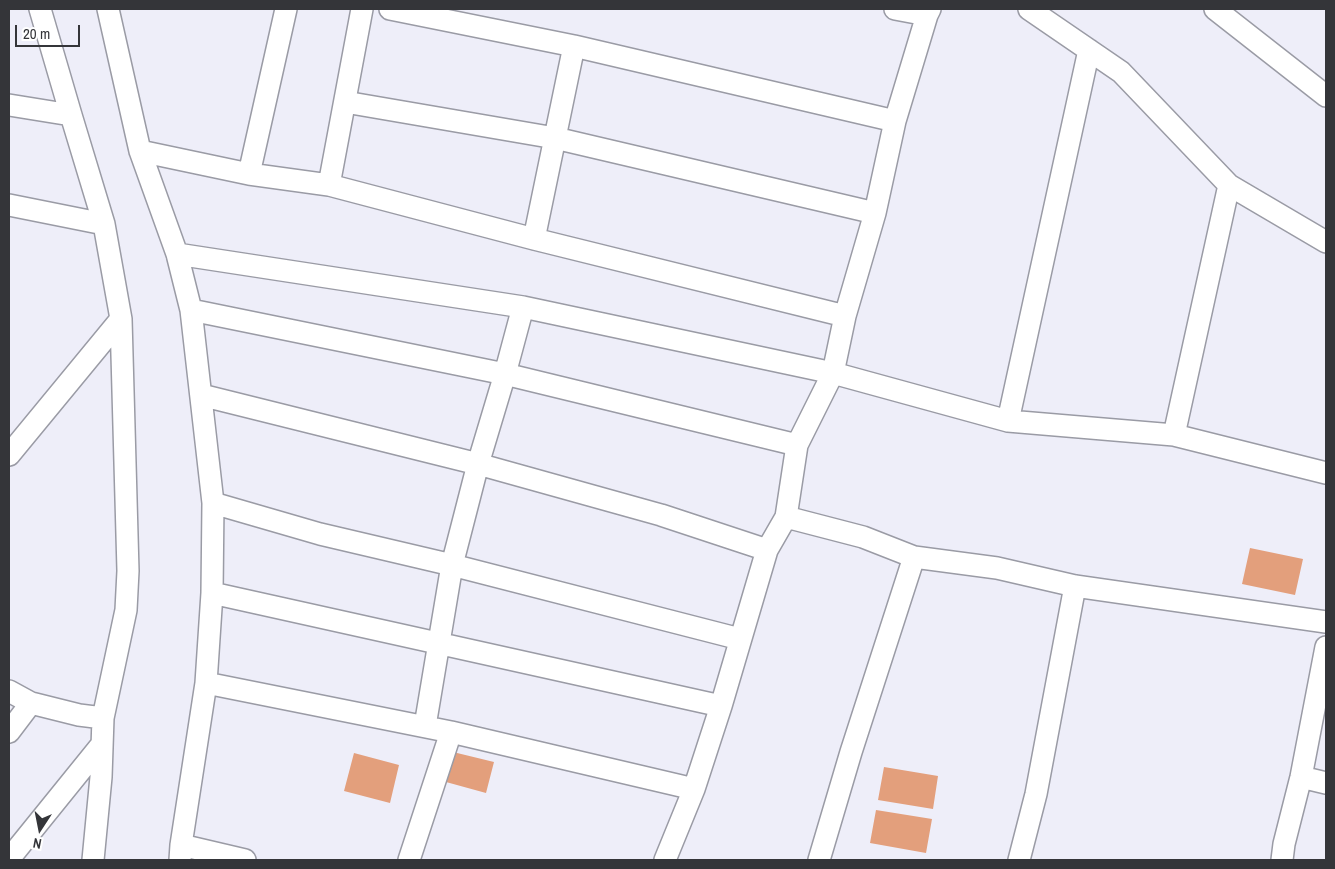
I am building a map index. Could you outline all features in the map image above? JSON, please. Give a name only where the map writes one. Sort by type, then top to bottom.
[{"type":"street","points":[[40,9],[104,224],[121,319],[128,571],[126,610],[103,718],[101,777],[93,860]]},
{"type":"street","points":[[108,9],[140,151],[177,254],[191,310],[213,502],[212,593],[206,683],[181,853],[245,860]]},
{"type":"street","points":[[249,174],[286,9]]},
{"type":"street","points":[[329,185],[362,9]]},
{"type":"street","points":[[390,9],[574,46],[895,121]]},
{"type":"street","points":[[665,860],[694,788],[721,706],[767,550],[786,517],[797,445],[833,373],[845,316],[875,213],[895,121],[929,12],[895,9]]},
{"type":"street","points":[[1030,9],[1122,72],[1229,185],[1326,242]]},
{"type":"street","points":[[1215,9],[1326,96]]},
{"type":"street","points":[[534,238],[574,46]]},
{"type":"street","points":[[1008,421],[1089,50]]},
{"type":"street","points":[[345,102],[555,138],[875,213]]},
{"type":"street","points":[[9,105],[71,116]]},
{"type":"street","points":[[140,151],[249,174],[329,185],[845,316]]},
{"type":"street","points":[[1174,435],[1229,185]]},
{"type":"street","points":[[10,208],[104,224]]},
{"type":"street","points":[[177,254],[523,307],[833,373],[1008,421],[1174,435],[1326,473]]},
{"type":"street","points":[[425,726],[452,565],[478,464],[523,307]]},
{"type":"street","points":[[191,310],[505,374],[797,445]]},
{"type":"street","points":[[9,455],[121,319]]},
{"type":"street","points":[[201,395],[478,464],[661,515],[767,550]]},
{"type":"street","points":[[213,502],[320,534],[452,565],[740,639]]},
{"type":"street","points":[[786,517],[863,537],[914,557],[997,568],[1075,586],[1326,622]]},
{"type":"street","points":[[819,860],[850,752],[914,557]]},
{"type":"street","points":[[1019,860],[1036,794],[1075,586]]},
{"type":"street","points":[[212,593],[721,706]]},
{"type":"street","points":[[1282,860],[1284,844],[1301,777],[1326,647]]},
{"type":"street","points":[[206,683],[425,726],[694,788]]},
{"type":"street","points":[[9,691],[31,703],[79,715],[103,718]]},
{"type":"street","points":[[9,732],[31,703]]},
{"type":"street","points":[[409,860],[451,732]]},
{"type":"street","points":[[9,859],[102,744]]},
{"type":"street","points":[[1301,777],[1326,783]]},
{"type":"building","points":[[1250,548],[1303,559],[1295,595],[1242,584]]},
{"type":"building","points":[[453,752],[494,762],[486,793],[446,782]]},
{"type":"building","points":[[354,753],[399,765],[390,803],[344,791]]},
{"type":"building","points":[[884,767],[938,776],[933,809],[878,800]]},
{"type":"building","points":[[876,810],[932,819],[926,853],[870,843]]}]
